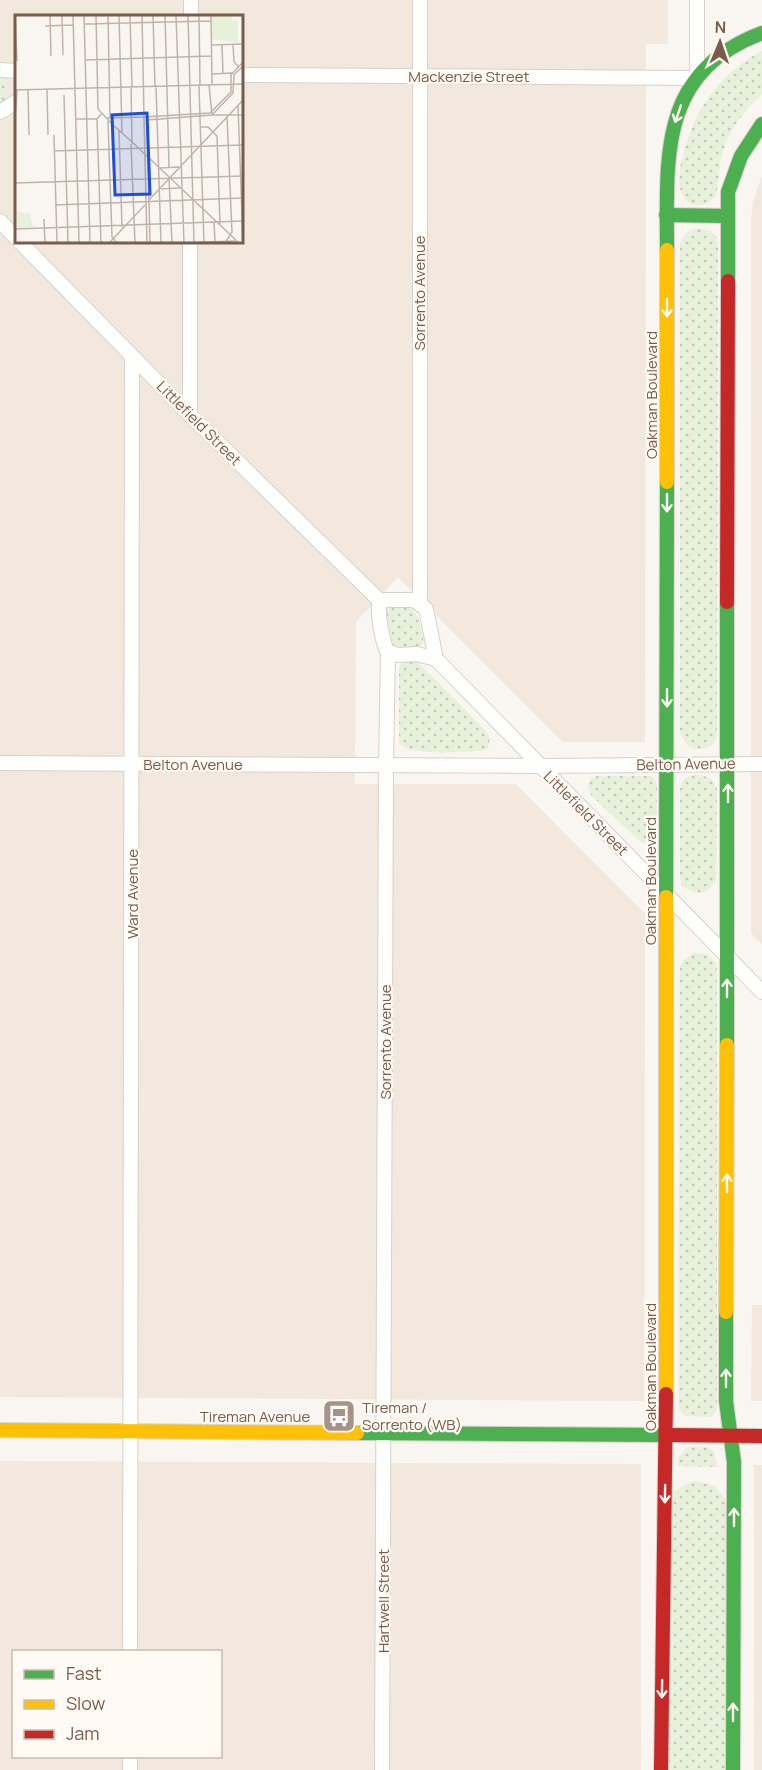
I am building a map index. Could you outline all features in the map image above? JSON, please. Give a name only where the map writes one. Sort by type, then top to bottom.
[{"type":"street","name":"Sorrento Avenue","points":[[420,0],[420,603]]},
{"type":"street","points":[[697,0],[697,78]]},
{"type":"street","name":"Oakman Boulevard","points":[[661,1770],[666,1435],[666,215],[668,175],[673,128],[683,100],[697,78],[725,50],[762,33]]},
{"type":"street","points":[[0,70],[15,71]]},
{"type":"street","name":"Mackenzie Street","points":[[243,75],[697,78]]},
{"type":"street","points":[[0,112],[15,103]]},
{"type":"street","points":[[733,1770],[734,1462],[726,1401],[728,192],[736,164],[747,142],[762,124]]},
{"type":"street","points":[[666,215],[728,216]]},
{"type":"street","points":[[0,221],[15,237]]},
{"type":"street","name":"Littlefield Street","points":[[21,243],[190,415],[381,602]]},
{"type":"street","points":[[190,243],[190,415]]},
{"type":"street","name":"Ward Avenue","points":[[130,1650],[132,357]]},
{"type":"street","points":[[381,602],[404,599],[420,603],[426,609],[436,659],[417,654],[398,655],[388,652]]},
{"type":"street","name":"Sorrento Avenue","points":[[381,602],[379,617],[383,644],[388,652],[384,1433]]},
{"type":"street","name":"Littlefield Street","points":[[436,659],[762,992]]},
{"type":"street","name":"Belton Avenue","points":[[0,763],[539,766],[762,764]]},
{"type":"street","name":"Tireman Avenue","points":[[0,1430],[762,1436]]},
{"type":"street","name":"Hartwell Street","points":[[382,1770],[384,1433]]},
{"type":"shaded area","points":[[0,0],[668,0],[668,44],[646,44],[645,742],[563,742],[398,577],[356,622],[355,784],[516,784],[645,914],[644,1401],[0,1397]]},
{"type":"shaded area","points":[[762,176],[762,944],[751,933],[751,221],[753,202]]},
{"type":"shaded area","points":[[752,1305],[762,1305],[762,1401],[751,1401]]},
{"type":"shaded area","points":[[0,1461],[641,1464],[641,1770],[0,1770]]},
{"type":"shaded area","points":[[754,1465],[762,1465],[762,1770],[754,1770]]},
{"type":"green space","points":[[762,51],[762,95],[743,114],[728,138],[721,160],[715,197],[703,204],[690,203],[683,196],[680,172],[682,157],[697,116],[728,75]]},
{"type":"green space","points":[[0,76],[7,90],[0,105]]},
{"type":"green space","points":[[698,228],[708,230],[716,236],[718,244],[717,735],[713,744],[702,749],[689,746],[680,732],[680,244],[686,233]]},
{"type":"green space","points":[[409,605],[418,617],[424,642],[420,647],[397,648],[391,641],[385,610],[387,606]]},
{"type":"green space","points":[[413,659],[486,731],[490,738],[488,748],[482,751],[425,752],[405,747],[399,743],[399,668],[403,661]]},
{"type":"green space","points":[[696,774],[711,778],[717,788],[716,880],[706,892],[702,893],[693,892],[682,886],[680,875],[680,788],[684,779]]},
{"type":"green space","points":[[597,776],[652,776],[657,785],[656,833],[650,842],[642,843],[591,795],[588,787],[591,779]]},
{"type":"green space","points":[[694,953],[707,954],[717,964],[717,1409],[712,1417],[685,1416],[679,1409],[680,967],[682,961]]},
{"type":"green space","points":[[687,1447],[708,1447],[714,1451],[717,1467],[678,1466],[678,1458]]},
{"type":"green space","points":[[696,1481],[715,1486],[726,1501],[725,1770],[669,1770],[672,1497],[682,1486]]},
{"type":"traffic: fast","points":[[667,250],[667,182],[670,151],[676,121],[686,94],[703,70],[728,50],[762,33]]},
{"type":"traffic: fast","points":[[728,281],[728,192],[741,156],[762,124]]},
{"type":"traffic: fast","points":[[666,215],[728,216]]},
{"type":"traffic: fast","points":[[666,897],[667,482]]},
{"type":"traffic: fast","points":[[727,602],[727,1045]]},
{"type":"traffic: fast","points":[[726,1312],[726,1401],[734,1462],[733,1770]]},
{"type":"traffic: fast","points":[[357,1433],[666,1435]]},
{"type":"traffic: slow","points":[[667,250],[667,482]]},
{"type":"traffic: slow","points":[[666,897],[666,1394]]},
{"type":"traffic: slow","points":[[726,1312],[727,1045]]},
{"type":"traffic: slow","points":[[0,1430],[357,1433]]},
{"type":"traffic: jam","points":[[727,602],[728,281]]},
{"type":"traffic: jam","points":[[661,1770],[666,1394]]},
{"type":"traffic: jam","points":[[666,1435],[762,1436]]},
{"type":"place","name":"Tireman / Sorrento (WB)","points":[[339,1416]]}]
